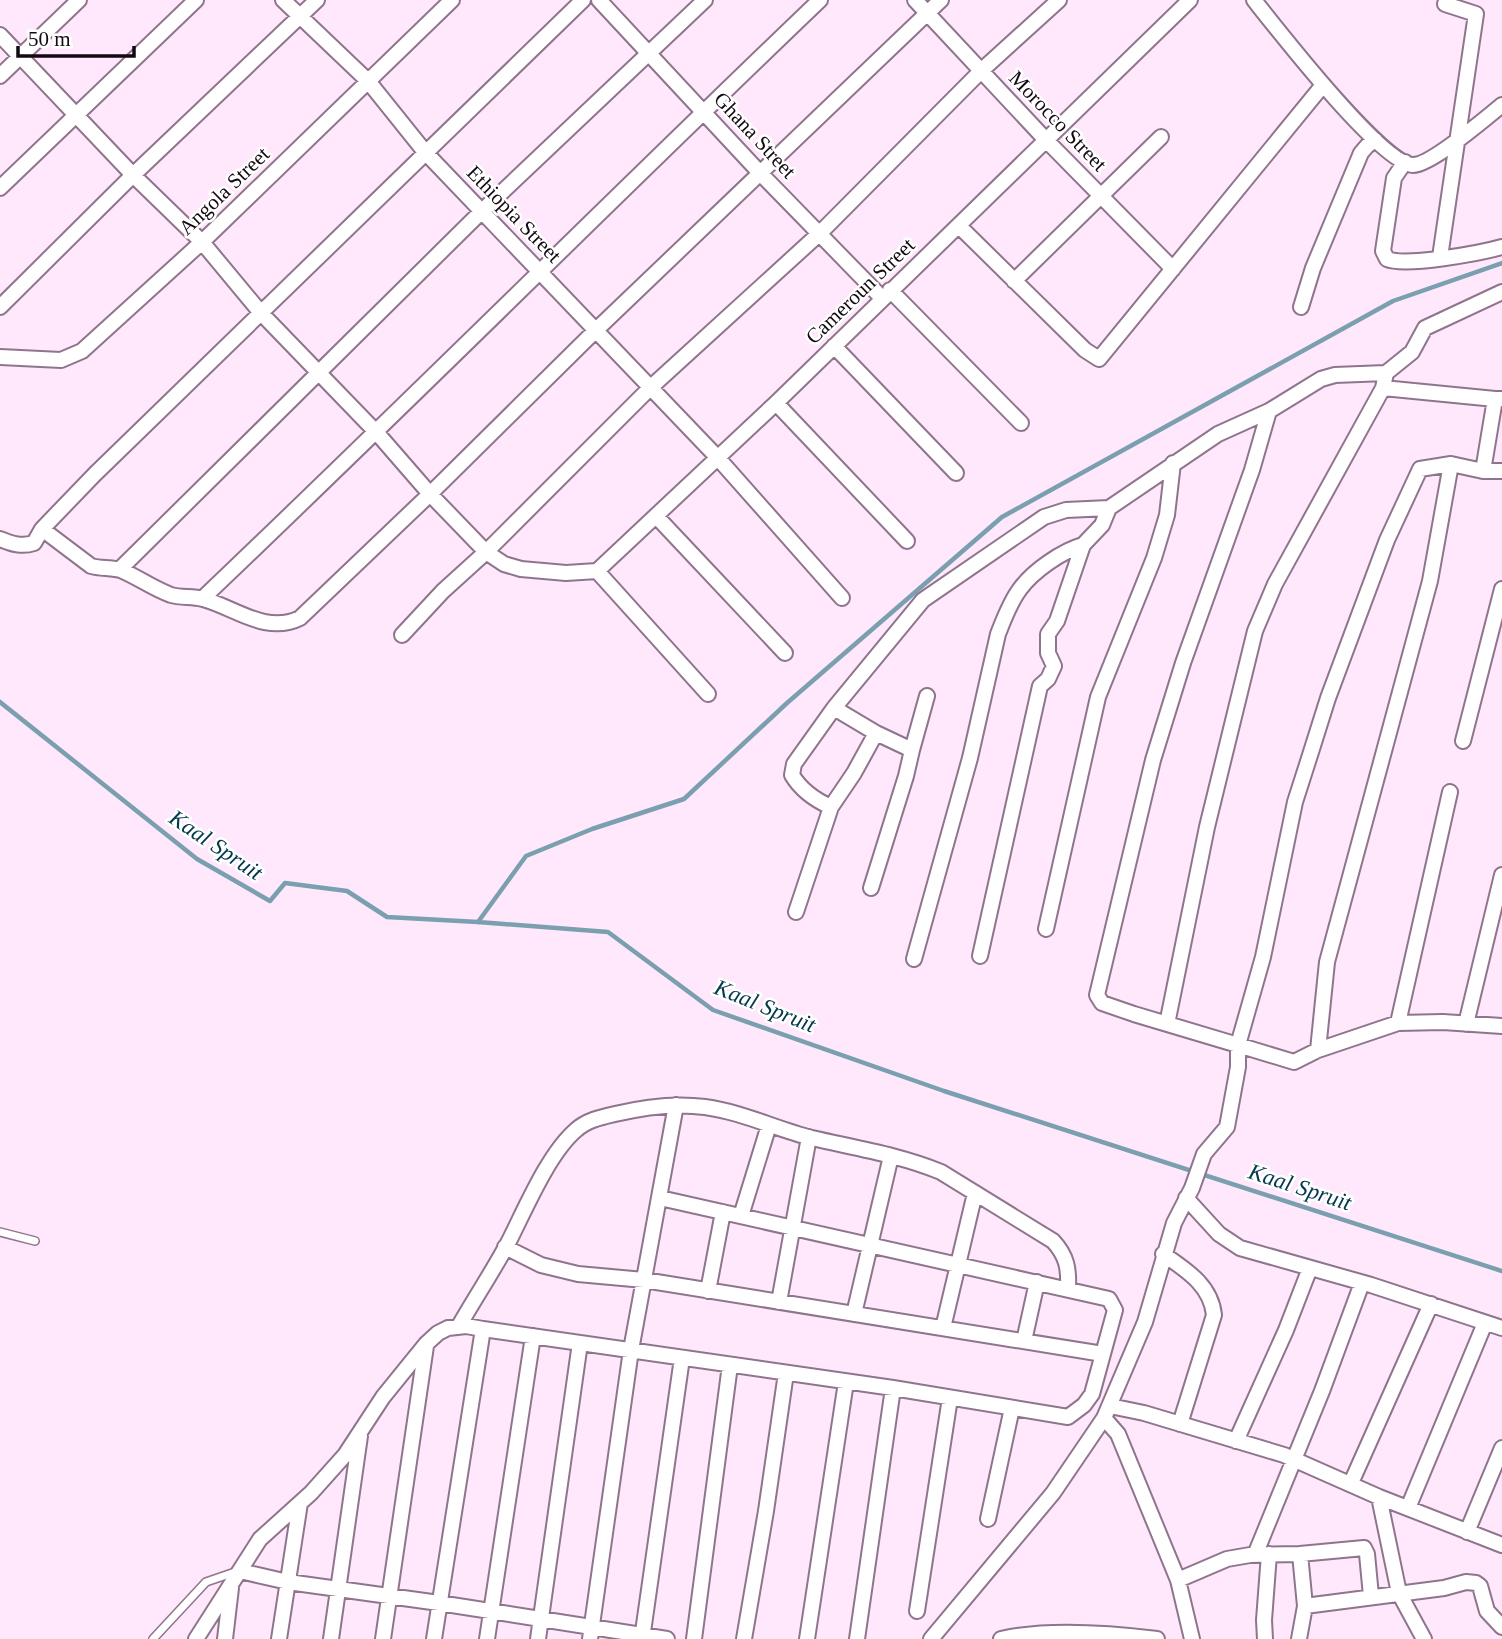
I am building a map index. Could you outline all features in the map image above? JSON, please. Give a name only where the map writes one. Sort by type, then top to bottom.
[{"type":"street","points":[[0,76],[79,0]]},
{"type":"street","points":[[0,188],[196,0]]},
{"type":"street","name":"Ethiopia Street","points":[[283,0],[368,81],[425,152],[717,457],[842,598]]},
{"type":"street","points":[[0,307],[133,175],[317,0]]},
{"type":"street","name":"Angola Street","points":[[0,357],[61,360],[82,351],[202,242],[452,0]]},
{"type":"street","points":[[0,540],[16,544],[34,543],[42,529],[95,474],[583,0]]},
{"type":"street","name":"Ghana Street","points":[[599,0],[761,174],[1021,423]]},
{"type":"street","points":[[120,569],[481,212],[705,0]]},
{"type":"street","points":[[202,599],[377,433],[820,0]]},
{"type":"street","name":"Morocco Street","points":[[915,0],[1045,139],[1173,269]]},
{"type":"street","points":[[42,529],[91,566],[120,569],[171,595],[202,599],[250,618],[274,624],[300,618],[941,0]]},
{"type":"street","points":[[402,635],[443,591],[486,552],[650,388],[820,233],[982,70],[1059,0]]},
{"type":"street","name":"Cameroun Street","points":[[597,571],[775,403],[1190,0]]},
{"type":"street","points":[[1254,0],[1319,80],[1376,140],[1405,162],[1413,165],[1423,163],[1502,105]]},
{"type":"street","points":[[1440,257],[1476,15],[1445,4]]},
{"type":"street","points":[[0,34],[133,175],[202,242],[261,313],[377,433],[430,494],[486,552],[504,564],[521,569],[597,571],[708,694]]},
{"type":"street","points":[[958,226],[1085,350],[1099,359],[1173,269],[1319,80]]},
{"type":"street","points":[[1014,281],[1161,136]]},
{"type":"street","points":[[1301,307],[1313,268],[1361,153],[1376,140]]},
{"type":"street","points":[[1405,162],[1394,177],[1383,254],[1387,260],[1400,263],[1475,255],[1502,244]]},
{"type":"street","points":[[1167,1024],[1207,827],[1255,631],[1275,584],[1385,381],[1411,354],[1425,328],[1501,298]]},
{"type":"street","points":[[834,346],[956,473]]},
{"type":"street","points":[[831,807],[804,790],[792,775],[794,764],[802,751],[923,600],[1044,517],[1066,510],[1109,508],[1217,434],[1269,411],[1321,379],[1335,375],[1499,399],[1483,471]]},
{"type":"street","points":[[775,403],[907,541]]},
{"type":"street","points":[[1269,411],[1248,482],[1183,663],[1153,760],[1097,998],[1102,1003],[1294,1062],[1318,1050],[1398,1023],[1502,1026]]},
{"type":"street","points":[[1046,929],[1095,706],[1154,558],[1167,514],[1173,463]]},
{"type":"street","points":[[1318,1050],[1328,962],[1430,581],[1451,464]]},
{"type":"street","points":[[931,1639],[1053,1493],[1107,1412],[1141,1333],[1163,1254],[1204,1154],[1227,1127],[1238,1067],[1238,1045],[1263,957],[1296,802],[1328,698],[1387,540],[1416,476],[1421,468],[1451,464],[1483,471],[1502,471]]},
{"type":"street","points":[[981,956],[1040,686],[1048,679],[1054,666],[1048,653],[1048,634],[1056,621],[1083,545],[1102,525],[1109,508]]},
{"type":"street","points":[[656,516],[785,653]]},
{"type":"street","points":[[914,959],[948,842],[998,634],[1005,615],[1021,588],[1050,562],[1070,549],[1083,545]]},
{"type":"street","points":[[1463,741],[1502,589]]},
{"type":"street","points":[[871,888],[906,776],[927,696]]},
{"type":"street","points":[[834,708],[912,750]]},
{"type":"street","points":[[796,912],[831,807],[855,773],[876,733]]},
{"type":"street","points":[[1398,1023],[1450,792]]},
{"type":"street","points":[[1466,1024],[1502,875]]},
{"type":"street","points":[[591,1633],[631,1350],[676,1105]]},
{"type":"street","points":[[459,1326],[506,1247],[541,1180],[576,1129],[588,1122],[627,1111],[676,1105],[705,1107],[808,1137],[931,1168],[1053,1241],[1068,1265],[1069,1289]]},
{"type":"street","points":[[741,1216],[769,1125]]},
{"type":"street","points":[[779,1302],[808,1137]]},
{"type":"street","points":[[854,1314],[891,1156]]},
{"type":"street","points":[[943,1328],[975,1193]]},
{"type":"street","points":[[1189,1193],[1219,1234],[1240,1248],[1431,1304],[1502,1328]]},
{"type":"street","points":[[196,1639],[260,1539],[300,1503],[345,1455],[383,1397],[426,1344],[443,1330],[459,1326],[533,1336],[893,1388],[1068,1418],[1092,1394],[1115,1310],[1113,1303],[1103,1297],[660,1198]]},
{"type":"street","points":[[708,1291],[723,1212]]},
{"type":"street","points":[[506,1247],[541,1265],[578,1274],[644,1280],[1103,1354]]},
{"type":"street","points":[[1163,1254],[1190,1274],[1202,1286],[1213,1304],[1214,1315],[1180,1424]]},
{"type":"street","points":[[1236,1441],[1286,1330],[1310,1268]]},
{"type":"street","points":[[1024,1341],[1037,1282]]},
{"type":"street","points":[[1265,1639],[1262,1554],[1293,1459],[1322,1391],[1362,1283]]},
{"type":"street","points":[[1350,1483],[1431,1304]]},
{"type":"street","points":[[1408,1508],[1485,1323]]},
{"type":"street","points":[[434,1639],[483,1329]]},
{"type":"street","points":[[487,1639],[533,1336]]},
{"type":"street","points":[[538,1639],[580,1343]]},
{"type":"street","points":[[383,1639],[426,1344]]},
{"type":"street","points":[[643,1637],[682,1357]]},
{"type":"street","points":[[694,1639],[730,1365]]},
{"type":"street","points":[[744,1639],[786,1373]]},
{"type":"street","points":[[807,1639],[846,1382]]},
{"type":"street","points":[[857,1639],[893,1388]]},
{"type":"street","points":[[917,1611],[950,1398]]},
{"type":"street","points":[[988,1520],[1012,1408]]},
{"type":"street","points":[[1107,1412],[1180,1424],[1293,1459],[1379,1497],[1502,1545]]},
{"type":"street","points":[[1107,1412],[1178,1580],[1192,1639]]},
{"type":"street","points":[[331,1639],[361,1429]]},
{"type":"street","points":[[1467,1532],[1502,1448]]},
{"type":"street","points":[[1379,1497],[1399,1593],[1424,1639]]},
{"type":"street","points":[[279,1639],[300,1503]]},
{"type":"street","points":[[1178,1580],[1227,1559],[1262,1554],[1300,1554],[1364,1548],[1367,1554],[1371,1596]]},
{"type":"street","points":[[1299,1639],[1305,1606],[1300,1554]]},
{"type":"street","points":[[236,1576],[541,1619],[591,1633],[667,1639]]},
{"type":"street","points":[[225,1639],[236,1576]]},
{"type":"street","points":[[1305,1606],[1444,1588],[1466,1582],[1476,1583],[1485,1596],[1487,1611],[1502,1627]]},
{"type":"street","points":[[1008,1638],[1027,1634],[1081,1634],[1157,1639]]},
{"type":"lane","points":[[0,1233],[35,1241]]},
{"type":"lane","points":[[153,1639],[206,1582],[236,1576]]},
{"type":"waterway","points":[[478,922],[526,856],[592,829],[684,799],[787,703],[1002,517],[1393,301],[1502,263]]},
{"type":"waterway","name":"Kaal Spruit","points":[[0,702],[197,859],[270,901],[285,883],[347,891],[387,917],[608,932],[713,1010],[944,1091],[1502,1271]]}]
